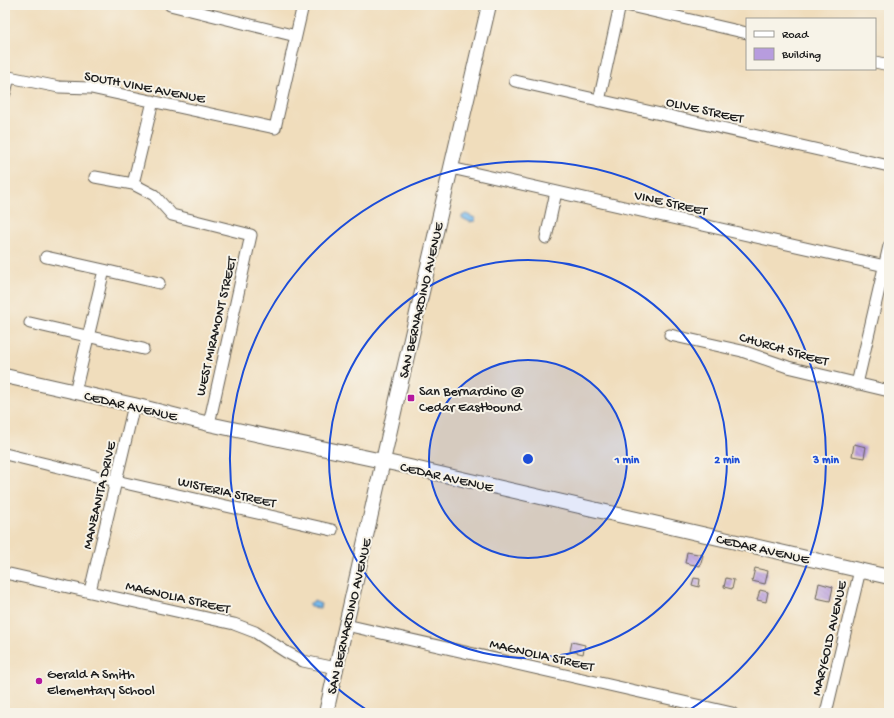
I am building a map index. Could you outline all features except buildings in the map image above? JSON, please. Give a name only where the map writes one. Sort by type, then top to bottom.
[{"type":"main road","name":"SAN BERNARDINO AVENUE","points":[[326,713],[489,5]]},
{"type":"main road","name":"CEDAR AVENUE","points":[[5,376],[134,405],[209,424],[383,461],[889,577]]},
{"type":"street","points":[[170,5],[296,36],[303,5]]},
{"type":"street","points":[[599,101],[620,5]]},
{"type":"street","points":[[626,5],[746,33]]},
{"type":"street","name":"SOUTH VINE AVENUE","points":[[5,93],[9,77],[58,87],[91,88],[275,128],[296,36]]},
{"type":"street","points":[[876,62],[889,65]]},
{"type":"street","name":"OLIVE STREET","points":[[515,81],[889,166]]},
{"type":"street","points":[[95,177],[133,184],[153,101]]},
{"type":"street","name":"VINE STREET","points":[[451,168],[885,266]]},
{"type":"street","name":"WEST MIRAMONT STREET","points":[[133,184],[154,195],[172,215],[251,235],[209,424]]},
{"type":"street","points":[[546,238],[556,192]]},
{"type":"street","points":[[857,384],[889,246]]},
{"type":"street","points":[[46,257],[159,283]]},
{"type":"street","points":[[75,392],[104,270]]},
{"type":"street","points":[[30,323],[143,349]]},
{"type":"street","name":"CHURCH STREET","points":[[670,335],[742,351],[788,367],[889,391]]},
{"type":"street","name":"MANZANITA DRIVE","points":[[90,591],[134,405]]},
{"type":"street","name":"WISTERIA STREET","points":[[5,454],[332,530]]},
{"type":"street","name":"MARYGOLD AVENUE","points":[[826,713],[860,570]]},
{"type":"street","name":"MAGNOLIA STREET","points":[[5,573],[234,624],[255,632],[303,661],[336,668]]},
{"type":"street","name":"MAGNOLIA STREET","points":[[346,625],[732,713]]},
{"type":"water","points":[[466,214],[475,218],[475,221],[470,222],[462,218],[462,216]]},
{"type":"water","points":[[314,601],[321,604],[320,608],[310,607],[309,604]]},
{"type":"place","name":"San Bernardino @ Cedar Eastbound","points":[[411,398]]},
{"type":"place","name":"Gerald A Smith Elementary School","points":[[39,681]]}]
